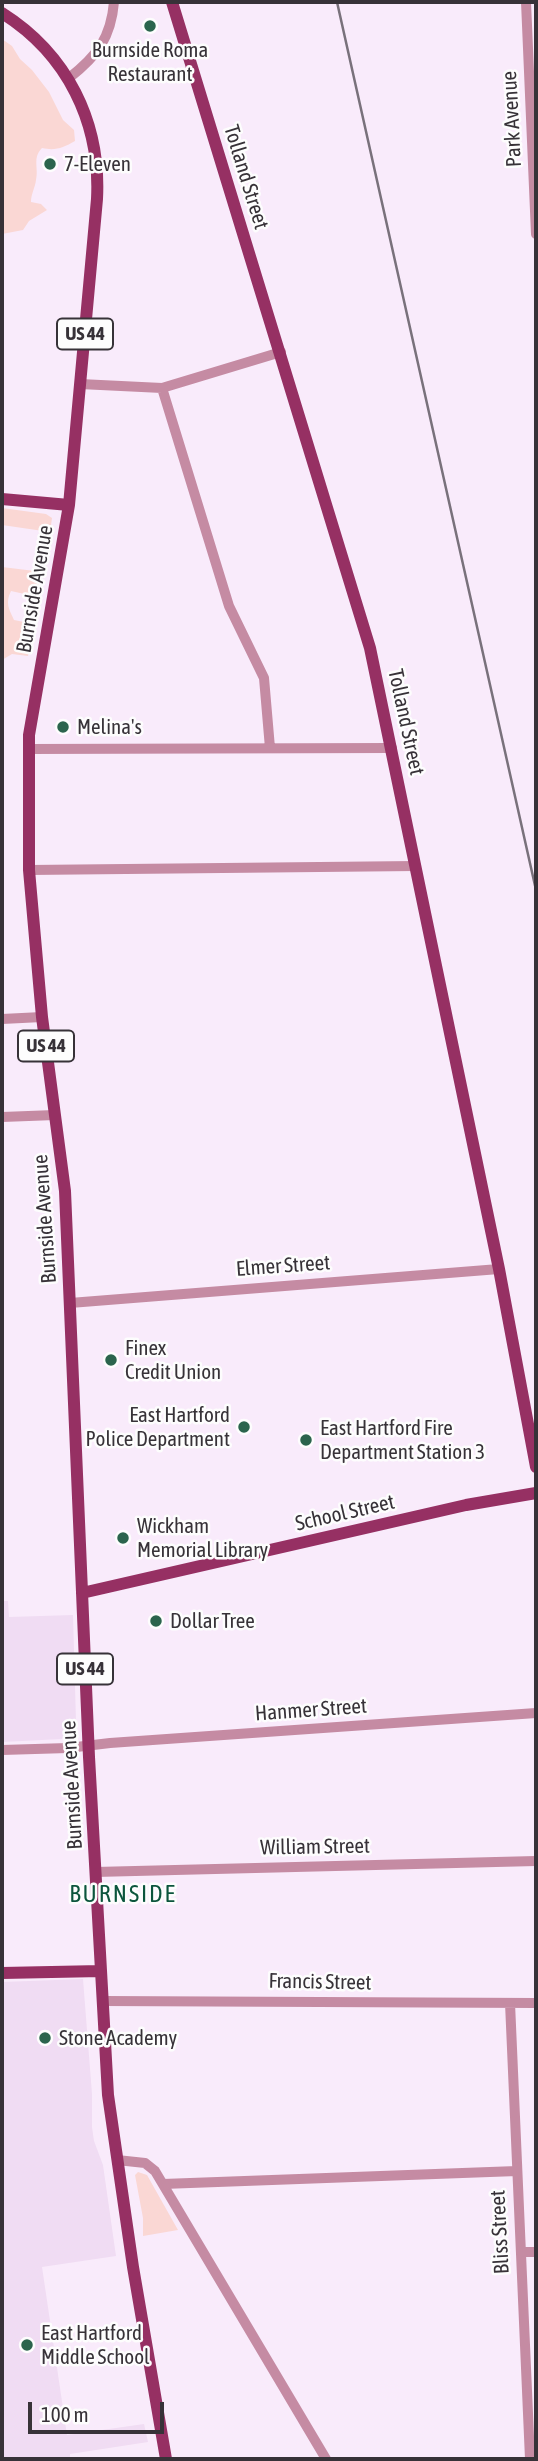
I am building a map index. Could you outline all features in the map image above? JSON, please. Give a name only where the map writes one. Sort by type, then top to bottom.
[{"type":"main road","name":"Tolland Street","points":[[172,2],[370,648],[499,1269],[536,1467]]},
{"type":"main road","name":"Burnside Avenue","points":[[2,13],[35,37],[69,78],[82,103],[92,134],[98,180],[69,505],[28,749],[29,870],[42,1017],[65,1191],[88,1745],[108,2095],[166,2459]]},
{"type":"main road","points":[[2,499],[69,505]]},
{"type":"main road","name":"School Street","points":[[82,1593],[466,1505],[536,1493]]},
{"type":"main road","points":[[2,1973],[101,1971]]},
{"type":"street","points":[[69,78],[104,42],[113,18],[114,2]]},
{"type":"street","name":"Park Avenue","points":[[526,2],[531,19],[536,234]]},
{"type":"street","points":[[80,384],[162,388],[281,352]]},
{"type":"street","points":[[162,388],[229,606],[264,678],[270,748]]},
{"type":"street","points":[[28,749],[392,748]]},
{"type":"street","points":[[29,870],[416,866]]},
{"type":"street","points":[[2,1019],[42,1017]]},
{"type":"street","points":[[2,1117],[55,1115]]},
{"type":"street","name":"Elmer Street","points":[[70,1303],[499,1269]]},
{"type":"street","name":"Hanmer Street","points":[[2,1750],[536,1713]]},
{"type":"street","name":"William Street","points":[[95,1872],[536,1861]]},
{"type":"street","name":"Francis Street","points":[[103,2000],[536,2003]]},
{"type":"street","name":"Bliss Street","points":[[510,2003],[530,2459]]},
{"type":"street","points":[[117,2160],[145,2163],[155,2171],[327,2459]]},
{"type":"street","points":[[163,2184],[517,2171]]},
{"type":"street","points":[[521,2252],[536,2252]]},
{"type":"shaded area","points":[[2,39],[12,46],[49,92],[63,120],[74,130],[75,141],[59,148],[42,148],[36,159],[37,176],[31,202],[41,204],[47,210],[29,221],[23,230],[2,234]]},
{"type":"shaded area","points":[[2,508],[46,514],[52,518],[50,532],[2,525]]},
{"type":"shaded area","points":[[2,567],[43,572],[38,597],[11,591],[8,599],[14,620],[34,624],[28,656],[12,654],[2,660]]},
{"type":"shaded area","points":[[2,1601],[8,1601],[9,1617],[73,1615],[76,1722],[71,1732],[62,1739],[2,1742]]},
{"type":"shaded area","points":[[83,1979],[92,2127],[103,2165],[116,2256],[42,2267],[67,2435],[144,2424],[148,2442],[70,2454],[70,2459],[2,2459],[2,1982]]},
{"type":"shaded area","points":[[138,2172],[147,2175],[178,2230],[143,2236],[143,2218],[135,2175]]},
{"type":"railway","points":[[337,2],[536,890]]},
{"type":"place","name":"Burnside Roma Restaurant","points":[[150,26]]},
{"type":"place","name":"7-Eleven","points":[[50,164]]},
{"type":"place","name":"Melina's","points":[[63,727]]},
{"type":"place","name":"Finex Credit Union","points":[[111,1360]]},
{"type":"place","name":"East Hartford Police Department","points":[[244,1427]]},
{"type":"place","name":"East Hartford Fire Department Station 3","points":[[306,1440]]},
{"type":"place","name":"Wickham Memorial Library","points":[[123,1538]]},
{"type":"place","name":"Dollar Tree","points":[[156,1621]]},
{"type":"place","name":"Stone Academy","points":[[45,2038]]},
{"type":"place","name":"East Hartford Middle School","points":[[27,2345]]},
{"type":"district","name":"BURNSIDE","points":[[123,1894]]}]
